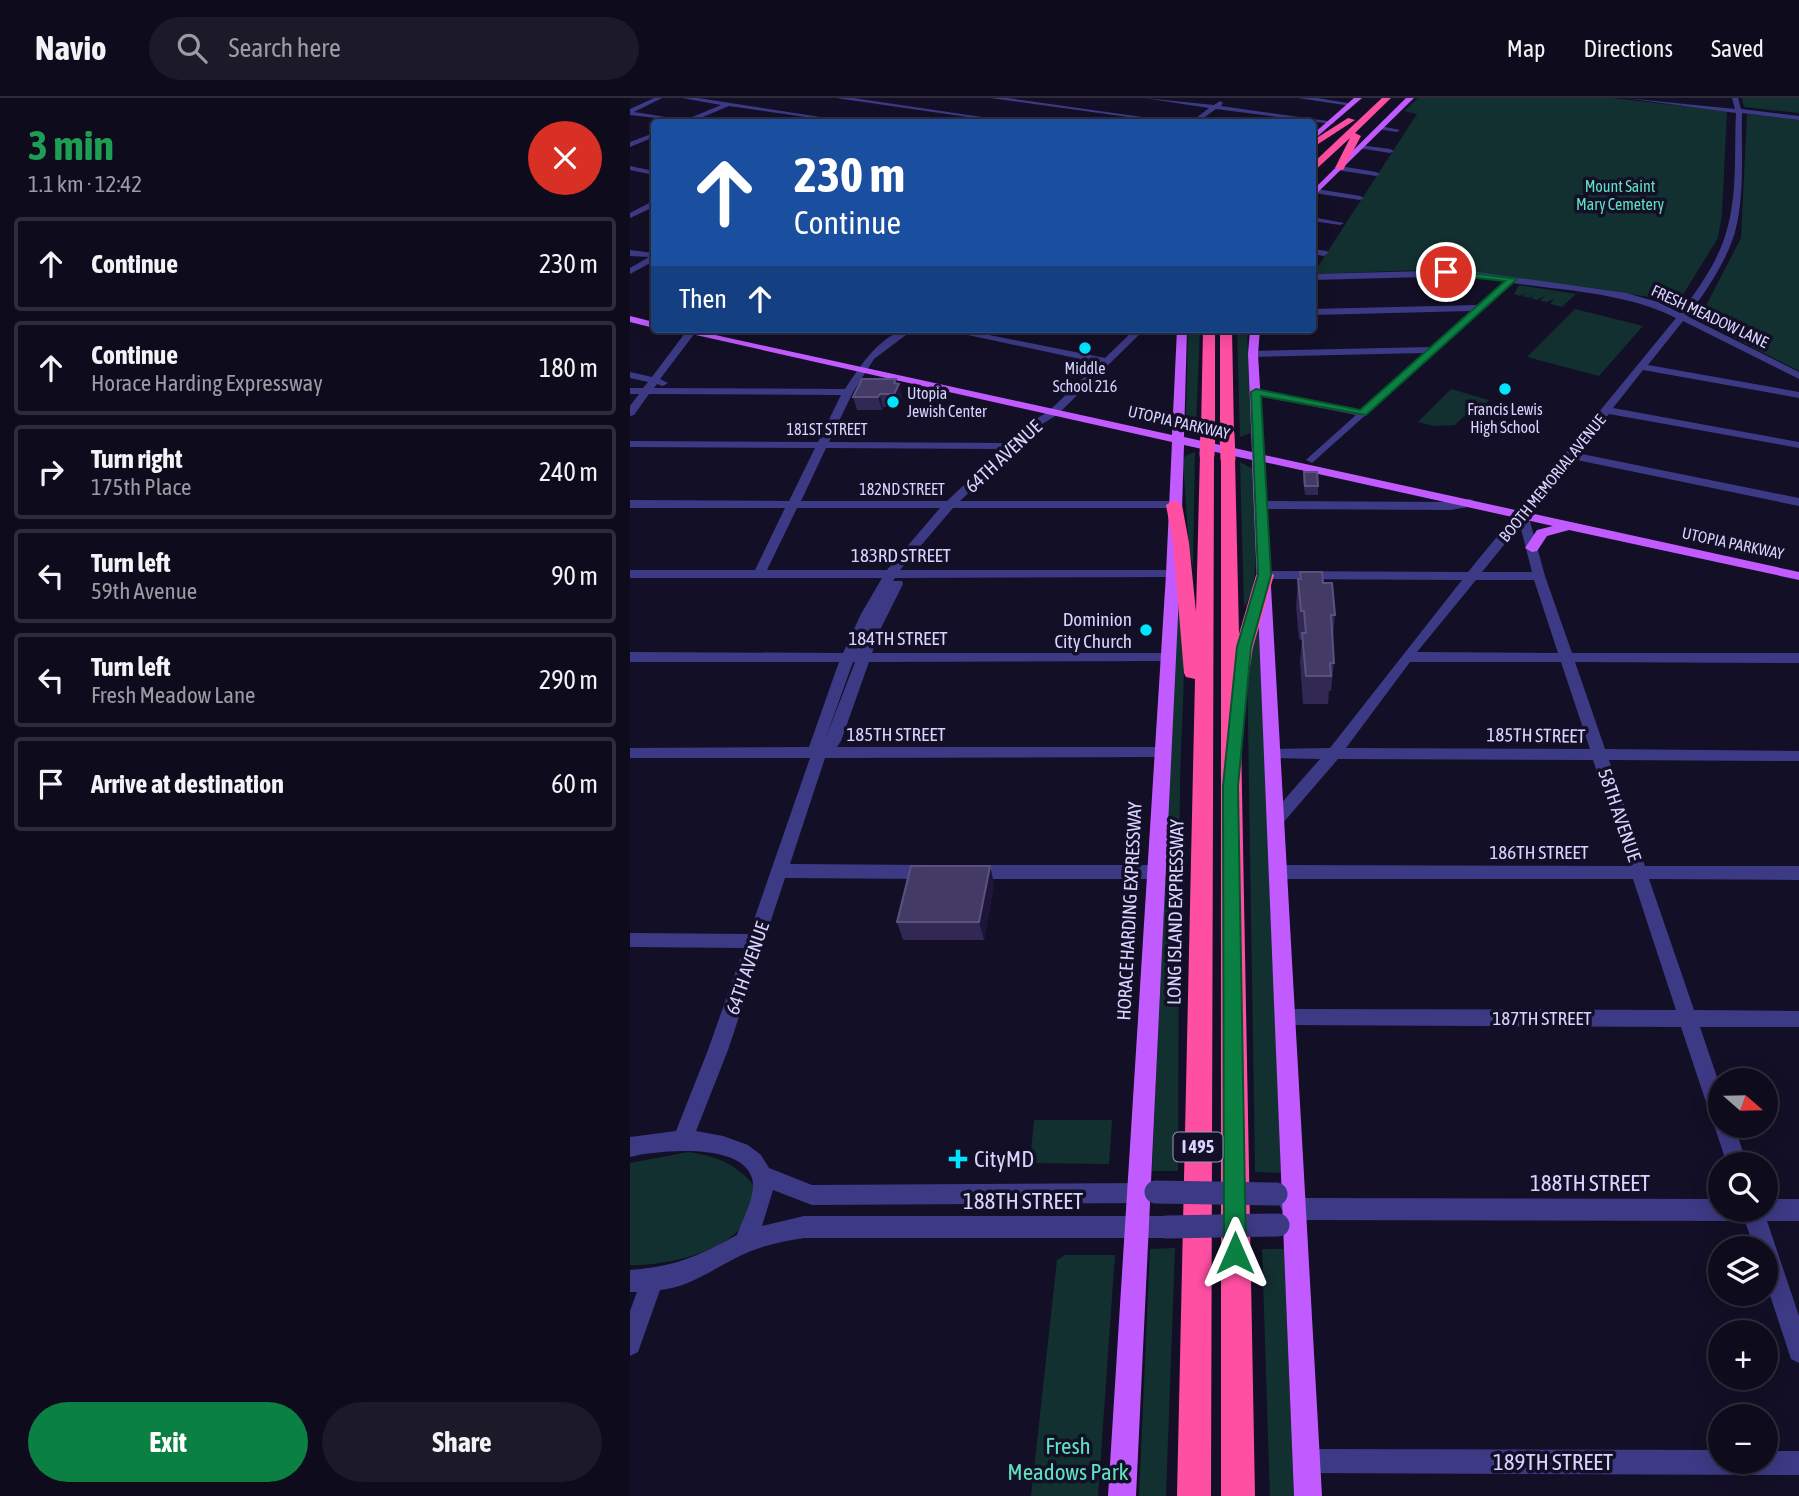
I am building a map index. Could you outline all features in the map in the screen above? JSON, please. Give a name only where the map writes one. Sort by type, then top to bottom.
[{"type":"highway","points":[[1316,153],[1375,98]]},
{"type":"highway","points":[[1316,166],[1387,98]]},
{"type":"highway","points":[[1316,142],[1352,119]]},
{"type":"highway","points":[[1340,169],[1364,120]]},
{"type":"highway","name":"LONG ISLAND EXPRESSWAY","points":[[1194,1496],[1209,333]]},
{"type":"highway","name":"I 495","points":[[1226,333],[1238,1496]]},
{"type":"highway","points":[[1174,505],[1181,543],[1203,798]]},
{"type":"highway","points":[[1231,786],[1244,647],[1265,575]]},
{"type":"main road","points":[[1316,136],[1358,98]]},
{"type":"main road","points":[[1316,193],[1410,98]]},
{"type":"main road","points":[[630,313],[651,317]]},
{"type":"main road","points":[[630,319],[651,324]]},
{"type":"main road","name":"UTOPIA PARKWAY","points":[[701,333],[864,367]]},
{"type":"main road","name":"UTOPIA PARKWAY","points":[[722,333],[1469,503],[1525,511],[1574,526],[1799,575]]},
{"type":"main road","name":"HORACE HARDING EXPRESSWAY","points":[[1122,1496],[1137,1227],[1148,1192],[1155,872],[1172,574],[1182,333]]},
{"type":"main road","points":[[1255,333],[1253,354],[1285,1017],[1283,1209],[1308,1496]]},
{"type":"main road","name":"UTOPIA PARKWAY","points":[[1258,453],[1312,460],[1525,511],[1799,567]]},
{"type":"main road","points":[[1532,548],[1547,530],[1574,526]]},
{"type":"street","points":[[630,112],[659,98]]},
{"type":"street","points":[[685,98],[818,119]]},
{"type":"street","points":[[694,119],[744,98]]},
{"type":"street","points":[[839,98],[990,119]]},
{"type":"street","points":[[857,108],[878,98]]},
{"type":"street","points":[[993,98],[1152,119]]},
{"type":"street","points":[[1028,112],[1053,98]]},
{"type":"street","points":[[1147,98],[1309,119]]},
{"type":"street","points":[[1198,119],[1228,98]]},
{"type":"street","points":[[1301,98],[1351,104]]},
{"type":"street","points":[[1628,98],[1738,109]]},
{"type":"street","points":[[1648,98],[1799,116]]},
{"type":"street","name":"BOOTH MEMORIAL AVENUE","points":[[1276,820],[1334,753],[1406,657],[1700,294],[1730,235],[1735,212],[1738,109],[1735,98]]},
{"type":"street","points":[[630,112],[670,119]]},
{"type":"street","points":[[834,119],[845,114]]},
{"type":"street","points":[[1016,119],[1020,117]]},
{"type":"street","points":[[1316,120],[1332,122]]},
{"type":"street","points":[[1380,128],[1397,130]]},
{"type":"street","points":[[630,145],[651,136]]},
{"type":"street","points":[[630,139],[651,143]]},
{"type":"street","points":[[1360,148],[1390,151]]},
{"type":"street","points":[[630,168],[651,172]]},
{"type":"street","points":[[1340,169],[1376,174]]},
{"type":"street","points":[[1316,194],[1360,198]]},
{"type":"street","points":[[630,201],[651,204]]},
{"type":"street","points":[[630,216],[651,206]]},
{"type":"street","points":[[1316,220],[1340,223]]},
{"type":"street","points":[[1316,252],[1324,253]]},
{"type":"street","points":[[630,253],[651,256]]},
{"type":"street","points":[[630,271],[651,259]]},
{"type":"street","name":"FRESH MEADOW LANE","points":[[1316,276],[1430,272],[1512,279],[1626,296],[1655,303],[1799,376]]},
{"type":"street","points":[[1312,460],[1512,279]]},
{"type":"street","points":[[1316,312],[1481,307]]},
{"type":"street","points":[[630,413],[690,333]]},
{"type":"street","points":[[759,574],[848,391],[870,357],[903,333]]},
{"type":"street","points":[[965,333],[1106,361]]},
{"type":"street","name":"64TH AVENUE","points":[[683,1139],[719,1050],[818,754],[834,741],[856,657],[887,602],[896,575],[938,530],[957,505],[1019,446],[1053,419],[1056,410],[1136,333]]},
{"type":"street","points":[[1253,354],[1433,350]]},
{"type":"street","points":[[1640,367],[1799,395]]},
{"type":"street","points":[[630,375],[693,391]]},
{"type":"street","points":[[630,391],[848,391]]},
{"type":"street","points":[[1256,392],[1363,413]]},
{"type":"street","points":[[1607,410],[1799,445]]},
{"type":"street","name":"181ST STREET","points":[[630,444],[1019,446]]},
{"type":"street","points":[[1570,455],[1799,502]]},
{"type":"street","points":[[1403,488],[1409,495],[1411,506]]},
{"type":"street","points":[[1261,505],[1411,506],[1469,503]]},
{"type":"street","name":"182ND STREET","points":[[630,505],[1174,505]]},
{"type":"street","name":"58TH AVENUE","points":[[1525,511],[1539,576],[1708,1078]]},
{"type":"street","name":"183RD STREET","points":[[630,575],[1172,574]]},
{"type":"street","points":[[1265,575],[1539,576]]},
{"type":"street","name":"184TH STREET","points":[[630,657],[1166,658]]},
{"type":"street","points":[[1406,657],[1799,658]]},
{"type":"street","name":"185TH STREET","points":[[630,753],[1163,752]]},
{"type":"street","name":"185TH STREET","points":[[1273,752],[1799,755]]},
{"type":"street","points":[[781,871],[1155,872]]},
{"type":"street","name":"186TH STREET","points":[[1278,872],[1799,873]]},
{"type":"street","points":[[630,940],[756,941]]},
{"type":"street","name":"187TH STREET","points":[[1285,1017],[1799,1019]]},
{"type":"street","points":[[630,1147],[683,1139],[738,1150],[763,1176],[761,1199],[745,1242]]},
{"type":"street","name":"188TH STREET","points":[[763,1176],[812,1195],[1148,1192],[1283,1209],[1708,1210]]},
{"type":"street","name":"188TH STREET","points":[[641,1280],[707,1263],[745,1242],[804,1227],[1167,1227],[1283,1209]]},
{"type":"street","name":"188TH STREET","points":[[1778,1210],[1799,1210]]},
{"type":"street","points":[[630,1344],[641,1280]]},
{"type":"street","points":[[1778,1288],[1799,1351]]},
{"type":"street","name":"189TH STREET","points":[[1307,1461],[1799,1464]]},
{"type":"green space","name":"Mount Saint Mary Cemetery","points":[[1418,98],[1612,98],[1727,111],[1722,214],[1718,238],[1679,301],[1452,269],[1316,274],[1316,269],[1417,114],[1404,111]]},
{"type":"green space","points":[[1742,98],[1799,98],[1799,113],[1744,107]]},
{"type":"green space","points":[[1747,114],[1799,120],[1799,371],[1721,331],[1700,317],[1741,238]]},
{"type":"green space","points":[[1519,285],[1576,294],[1562,307],[1550,304],[1554,299],[1540,301],[1544,296],[1537,300],[1531,298],[1535,294],[1529,298],[1522,296],[1526,292],[1520,296],[1514,294]]},
{"type":"green space","points":[[1575,309],[1643,326],[1599,376],[1527,357]]},
{"type":"green space","points":[[1188,333],[1200,333],[1196,427],[1186,423]]},
{"type":"green space","points":[[1237,333],[1247,333],[1251,433],[1240,437]]},
{"type":"green space","points":[[1451,389],[1489,400],[1480,409],[1473,408],[1455,425],[1434,426],[1418,422]]},
{"type":"green space","points":[[1195,452],[1193,567],[1189,550],[1183,462],[1185,456]]},
{"type":"green space","points":[[1240,462],[1253,469],[1256,541],[1254,580],[1244,607]]},
{"type":"green space","points":[[1178,589],[1184,665],[1179,839],[1178,1171],[1152,1171]]},
{"type":"green space","points":[[1259,615],[1281,1173],[1255,1172],[1247,660]]},
{"type":"green space","points":[[1034,1120],[1112,1120],[1109,1164],[1030,1163]]},
{"type":"green space","points":[[688,1152],[726,1162],[741,1172],[755,1187],[744,1224],[722,1243],[692,1256],[659,1263],[630,1265],[630,1163]]},
{"type":"green space","points":[[1175,1248],[1166,1496],[1139,1496],[1150,1249]]},
{"type":"green space","points":[[1262,1249],[1284,1249],[1294,1496],[1270,1496]]},
{"type":"green space","name":"Fresh Meadows Park","points":[[1065,1255],[1115,1255],[1098,1496],[1031,1496],[1057,1260]]},
{"type":"building","points":[[862,379],[896,379],[894,383],[899,384],[894,394],[853,397]]},
{"type":"building","points":[[1304,472],[1317,472],[1318,486],[1305,486]]},
{"type":"building","points":[[1300,572],[1322,572],[1323,583],[1332,583],[1335,615],[1331,615],[1334,663],[1330,663],[1331,676],[1306,676],[1302,633],[1306,633],[1304,611],[1301,611],[1298,579],[1301,579]]},
{"type":"building","points":[[911,866],[990,866],[979,922],[897,922]]},
{"type":"place","name":"Middle School 216","points":[[1085,348]]},
{"type":"place","name":"Francis Lewis High School","points":[[1505,389]]},
{"type":"place","name":"Utopia Jewish Center","points":[[893,402]]},
{"type":"place","name":"Dominion City Church","points":[[1146,630]]},
{"type":"place","name":"CityMD","points":[[958,1159]]},
{"type":"route","points":[[1235,1253],[1231,786],[1244,647],[1265,575],[1256,392],[1363,413],[1512,279],[1446,272]]}]
